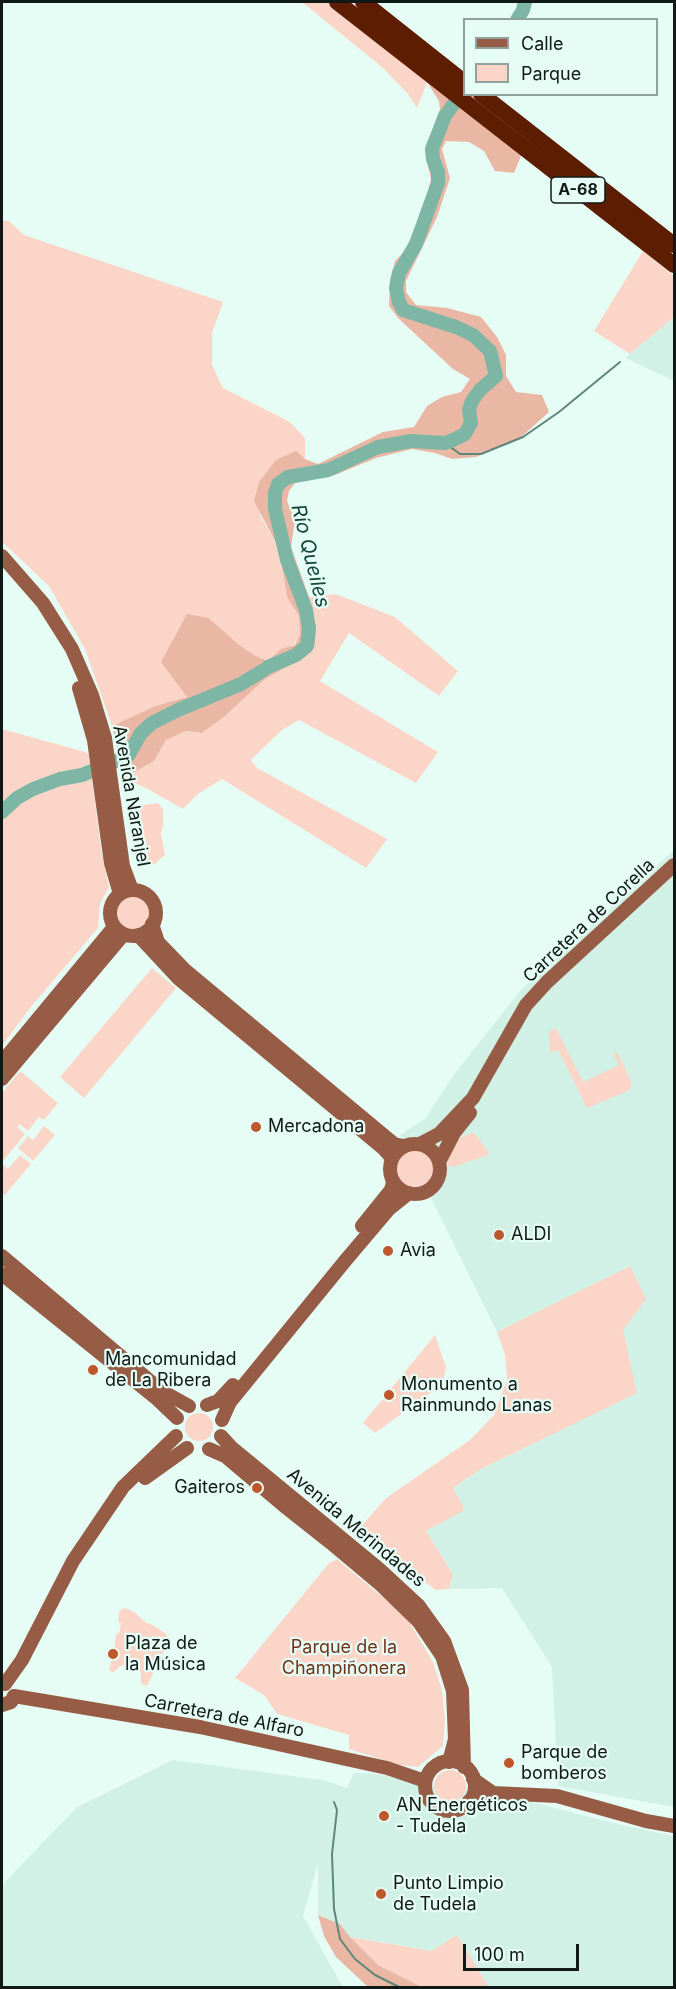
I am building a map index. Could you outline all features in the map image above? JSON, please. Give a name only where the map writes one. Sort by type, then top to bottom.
[{"type":"highway","name":"A-68","points":[[337,2],[463,88]]},
{"type":"highway","name":"A-68","points":[[363,2],[435,68],[463,81]]},
{"type":"highway","name":"A-68","points":[[485,104],[675,245]]},
{"type":"highway","name":"A-68","points":[[485,104],[675,265]]},
{"type":"main road","name":"Avenida Naranjel","points":[[2,556],[43,603],[72,649],[92,695],[126,892]]},
{"type":"main road","name":"Avenida Naranjel","points":[[2,569],[36,608],[64,653],[100,741]]},
{"type":"main road","name":"Carretera de Corella","points":[[420,1144],[439,1134],[473,1098],[526,1005],[547,982],[675,864]]},
{"type":"main road","name":"Carretera de Corella","points":[[439,1162],[446,1146],[486,1088],[535,1004],[675,874]]},
{"type":"main road","points":[[2,1062],[125,932],[148,929],[155,916],[155,907],[145,893],[126,892],[114,899],[110,913],[125,932],[383,1148],[392,1158]]},
{"type":"main road","points":[[152,924],[158,942],[186,971],[394,1144],[403,1146],[420,1144],[431,1149],[439,1162],[440,1171],[434,1185],[424,1192],[409,1193],[393,1182],[390,1173],[392,1158],[403,1146]]},
{"type":"main road","points":[[2,1079],[125,932]]},
{"type":"main road","points":[[207,1405],[218,1401],[231,1388],[387,1196],[393,1182]]},
{"type":"main road","points":[[222,1420],[216,1411],[207,1405],[198,1403],[189,1406],[177,1418],[176,1436],[187,1448],[202,1451],[217,1443],[221,1436],[222,1420],[230,1402],[389,1209],[409,1193]]},
{"type":"main road","points":[[2,1256],[162,1390],[189,1406]]},
{"type":"main road","points":[[2,1274],[156,1398],[177,1418]]},
{"type":"main road","points":[[2,1705],[11,1702],[8,1688],[73,1561],[123,1487],[176,1436]]},
{"type":"main road","name":"Avenida Merindades","points":[[221,1436],[232,1448],[379,1569],[419,1606],[444,1641],[462,1690],[465,1767]]},
{"type":"main road","points":[[8,1688],[62,1590],[126,1497],[158,1467],[187,1448]]},
{"type":"main road","name":"Avenida Merindades","points":[[209,1449],[225,1456],[331,1543],[381,1585],[419,1622],[442,1656],[453,1691],[455,1738],[449,1762]]},
{"type":"main road","name":"Carretera de Alfaro","points":[[8,1688],[387,1768],[425,1781]]},
{"type":"main road","points":[[449,1762],[465,1767],[473,1779],[493,1793],[556,1796],[675,1828],[646,1825],[553,1800],[500,1797],[470,1801],[457,1810],[441,1810],[428,1798],[425,1781],[433,1768],[449,1762]]},
{"type":"main road","points":[[470,1801],[474,1787],[473,1779]]},
{"type":"shaded area","points":[[441,63],[463,82],[463,96],[479,96],[523,151],[514,173],[495,171],[484,151],[469,142],[446,141],[442,149],[450,178],[437,217],[406,281],[406,292],[416,305],[447,308],[481,317],[497,337],[506,355],[506,376],[516,392],[542,395],[549,412],[519,439],[476,457],[452,459],[412,449],[376,458],[335,475],[295,483],[289,491],[287,501],[295,520],[291,547],[309,597],[316,626],[315,646],[306,655],[264,680],[224,717],[202,733],[186,731],[166,740],[154,761],[124,778],[112,726],[155,706],[187,697],[161,662],[187,614],[209,618],[238,644],[268,661],[281,649],[295,645],[300,634],[299,616],[287,597],[279,549],[254,501],[259,482],[276,460],[296,451],[305,459],[318,464],[383,432],[414,427],[427,406],[442,397],[461,392],[470,379],[453,369],[398,318],[389,306],[390,280],[395,261],[405,251],[425,204],[431,179],[427,162],[427,145],[440,109],[439,101],[427,82]]},
{"type":"shaded area","points":[[674,317],[674,381],[625,358]]},
{"type":"shaded area","points":[[674,850],[674,1807],[558,1786],[552,1667],[502,1588],[449,1589],[453,1574],[426,1531],[464,1510],[453,1488],[481,1469],[551,1435],[623,1330],[630,1266],[497,1332],[400,1135],[425,1119],[453,1076],[519,992]]},
{"type":"shaded area","points":[[173,1760],[323,1780],[347,1788],[354,1773],[376,1774],[540,1804],[674,1836],[674,1987],[489,1987],[457,1936],[431,1951],[350,1937],[340,1924],[318,1915],[318,1863],[303,1916],[343,1987],[2,1987],[2,1885],[77,1807]]},
{"type":"shaded area","points":[[318,1915],[340,1924],[378,1965],[422,1987],[368,1987],[336,1957],[324,1936]]},
{"type":"green space","points":[[302,2],[351,2],[437,69],[427,83],[417,108],[408,94],[383,68]]},
{"type":"green space","points":[[2,220],[9,221],[24,235],[223,302],[212,333],[212,365],[223,388],[290,422],[305,438],[305,459],[260,515],[279,549],[287,597],[299,616],[300,634],[294,645],[281,650],[269,661],[254,655],[238,644],[209,618],[187,697],[155,706],[112,726],[85,649],[49,586],[2,542]]},
{"type":"green space","points":[[643,251],[674,276],[674,317],[630,354],[594,331]]},
{"type":"green space","points":[[336,594],[395,617],[458,671],[439,696],[349,633],[320,681],[438,752],[416,783],[299,720],[282,730],[251,760],[257,768],[387,839],[366,868],[222,779],[198,794],[183,809],[124,778],[154,761],[166,740],[186,731],[202,733],[224,717],[264,680],[306,655],[315,646],[316,626],[309,597]]},
{"type":"green space","points":[[2,729],[89,755],[101,849],[109,887],[100,904],[98,928],[30,1008],[2,1046]]},
{"type":"green space","points":[[158,803],[163,809],[161,833],[165,855],[155,864],[149,864],[139,854],[142,830],[138,808]]},
{"type":"green space","points":[[134,894],[146,900],[152,912],[146,924],[134,930],[122,924],[116,912],[122,900]]},
{"type":"green space","points":[[152,968],[176,988],[84,1098],[60,1077]]},
{"type":"green space","points":[[556,1028],[583,1082],[619,1065],[614,1055],[618,1053],[631,1081],[632,1085],[628,1091],[587,1108],[558,1050],[550,1053],[549,1032]]},
{"type":"green space","points":[[19,1072],[58,1103],[44,1120],[39,1117],[28,1131],[20,1124],[17,1127],[25,1134],[4,1160],[2,1158],[2,1093]]},
{"type":"green space","points":[[44,1126],[55,1135],[33,1161],[18,1148],[28,1136],[33,1140]]},
{"type":"green space","points":[[473,1132],[489,1152],[488,1155],[453,1167],[448,1165],[447,1154],[460,1138]]},
{"type":"green space","points":[[415,1149],[428,1155],[434,1168],[428,1181],[415,1187],[402,1181],[396,1168],[402,1155]]},
{"type":"green space","points":[[20,1155],[31,1164],[5,1195],[2,1193],[2,1164],[8,1169]]},
{"type":"green space","points":[[630,1266],[646,1299],[623,1330],[637,1393],[481,1469],[453,1488],[465,1510],[426,1531],[453,1574],[449,1589],[436,1590],[355,1533],[386,1498],[470,1440],[494,1415],[507,1379],[505,1355],[497,1332]]},
{"type":"green space","points":[[435,1335],[446,1367],[444,1378],[436,1389],[375,1433],[363,1423]]},
{"type":"green space","points":[[199,1413],[209,1417],[213,1427],[209,1437],[199,1441],[189,1437],[185,1427],[189,1417]]},
{"type":"green space","name":"Parque de la Champiñonera","points":[[337,1559],[410,1623],[433,1662],[442,1690],[445,1720],[443,1746],[418,1767],[400,1765],[349,1749],[349,1735],[277,1714],[264,1695],[235,1678],[329,1563]]},
{"type":"green space","points":[[126,1608],[165,1633],[169,1639],[162,1655],[157,1660],[159,1661],[147,1686],[141,1683],[141,1673],[134,1665],[126,1664],[114,1672],[109,1671],[111,1661],[113,1661],[116,1634],[119,1634],[121,1623],[118,1622],[119,1613]]},
{"type":"green space","points":[[450,1770],[462,1774],[466,1786],[462,1798],[450,1802],[438,1798],[434,1786],[438,1774]]},
{"type":"green space","points":[[457,1935],[489,1987],[422,1987],[378,1965],[350,1937],[431,1951]]},
{"type":"waterway","name":"Río Queiles","points":[[518,18],[525,2]]},
{"type":"waterway","name":"Río Queiles","points":[[268,667],[296,655],[307,646],[309,629],[306,610],[287,560],[275,509],[275,493],[278,484],[288,477],[328,470],[378,447],[411,441],[445,443],[453,440],[465,434],[471,423],[469,410],[472,401],[480,390],[496,376],[490,351],[473,335],[456,327],[403,310],[396,288],[399,273],[416,244],[438,183],[438,172],[432,149],[445,116],[463,91]]},
{"type":"waterway","points":[[445,443],[460,454],[481,454],[523,437],[559,412],[620,362]]},
{"type":"waterway","name":"Río Queiles","points":[[2,812],[17,798],[33,789],[60,779],[82,775],[128,756],[141,733],[152,723],[241,684],[264,670]]},
{"type":"waterway","points":[[334,1802],[337,1810],[332,1854],[334,1909],[340,1939],[355,1959],[375,1975],[401,1988]]},
{"type":"place","name":"Mercadona","points":[[256,1127]]},
{"type":"place","name":"ALDI","points":[[499,1235]]},
{"type":"place","name":"Avia","points":[[388,1251]]},
{"type":"place","name":"Mancomunidad de La Ribera","points":[[93,1370]]},
{"type":"place","name":"Monumento a Rainmundo Lanas","points":[[389,1395]]},
{"type":"place","name":"Gaiteros","points":[[257,1488]]},
{"type":"place","name":"Plaza de la Música","points":[[113,1654]]},
{"type":"place","name":"Parque de bomberos","points":[[509,1763]]},
{"type":"place","name":"AN Energéticos - Tudela","points":[[384,1816]]},
{"type":"place","name":"Punto Limpio de Tudela","points":[[381,1894]]}]
